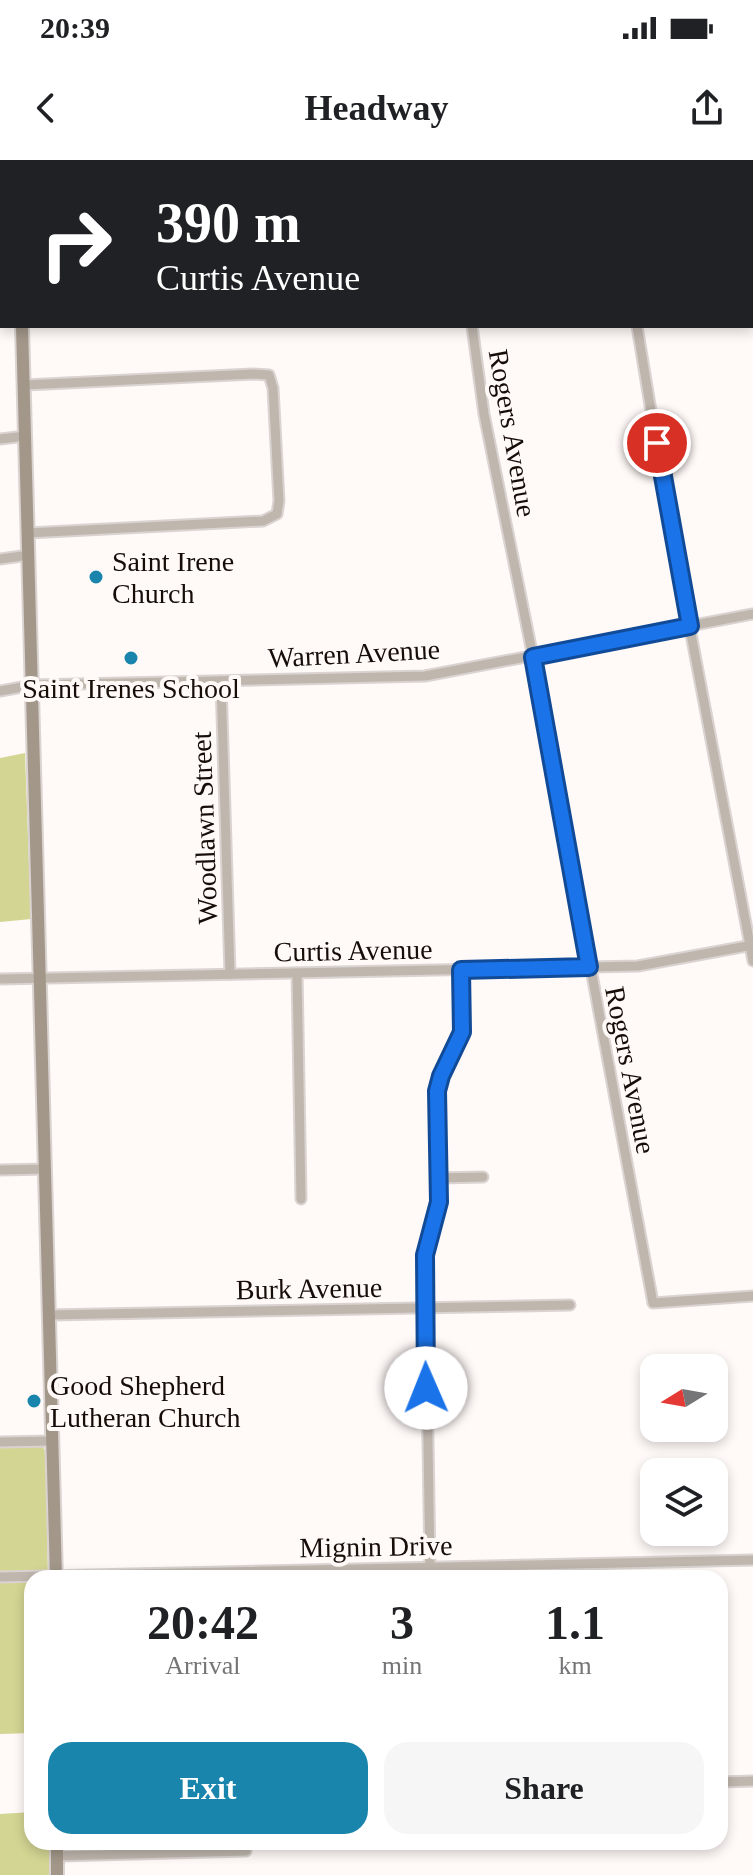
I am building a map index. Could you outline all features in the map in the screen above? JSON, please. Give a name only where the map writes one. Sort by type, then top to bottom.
[{"type":"main road","points":[[22,328],[46,1169],[53,1570]]},
{"type":"main road","points":[[57,1850],[57,1875]]},
{"type":"street","name":"Rogers Avenue","points":[[472,328],[484,414],[533,657],[653,1303],[753,1296]]},
{"type":"street","points":[[637,328],[753,961]]},
{"type":"street","points":[[25,385],[269,375],[274,402],[279,501],[277,514],[267,520],[28,533]]},
{"type":"street","points":[[0,439],[26,436]]},
{"type":"street","points":[[0,559],[29,555]]},
{"type":"street","name":"Warren Avenue","points":[[0,691],[33,685],[425,676],[753,614]]},
{"type":"street","name":"Woodlawn Street","points":[[221,681],[230,974]]},
{"type":"street","name":"Curtis Avenue","points":[[0,979],[638,966],[752,945]]},
{"type":"street","points":[[430,1567],[425,1247],[438,1211],[437,1091],[462,1032],[461,970]]},
{"type":"street","points":[[297,973],[301,1199]]},
{"type":"street","points":[[0,1170],[46,1169]]},
{"type":"street","points":[[439,1178],[483,1177]]},
{"type":"street","name":"Burk Avenue","points":[[49,1315],[570,1305]]},
{"type":"street","points":[[0,1442],[51,1441]]},
{"type":"street","name":"Mignin Drive","points":[[317,1570],[753,1560]]},
{"type":"street","name":"Mignin Drive","points":[[0,1577],[24,1577]]},
{"type":"street","points":[[728,1782],[753,1781]]},
{"type":"street","points":[[57,1856],[246,1851]]},
{"type":"green space","points":[[25,753],[31,919],[0,922],[0,758]]},
{"type":"green space","points":[[36,1445],[43,1447],[46,1453],[48,1570],[24,1570],[24,1733],[0,1734],[0,1446]]},
{"type":"green space","points":[[24,1812],[24,1850],[52,1850],[52,1875],[0,1875],[0,1814]]},
{"type":"place","name":"Saint Irene Church","points":[[96,577]]},
{"type":"place","name":"Saint Irenes School","points":[[131,658]]},
{"type":"place","name":"Good Shepherd Lutheran Church","points":[[34,1401]]},
{"type":"route","points":[[426,1388],[425,1247],[439,1202],[437,1091],[462,1032],[461,970],[589,967],[533,657],[690,626],[657,443]]}]
